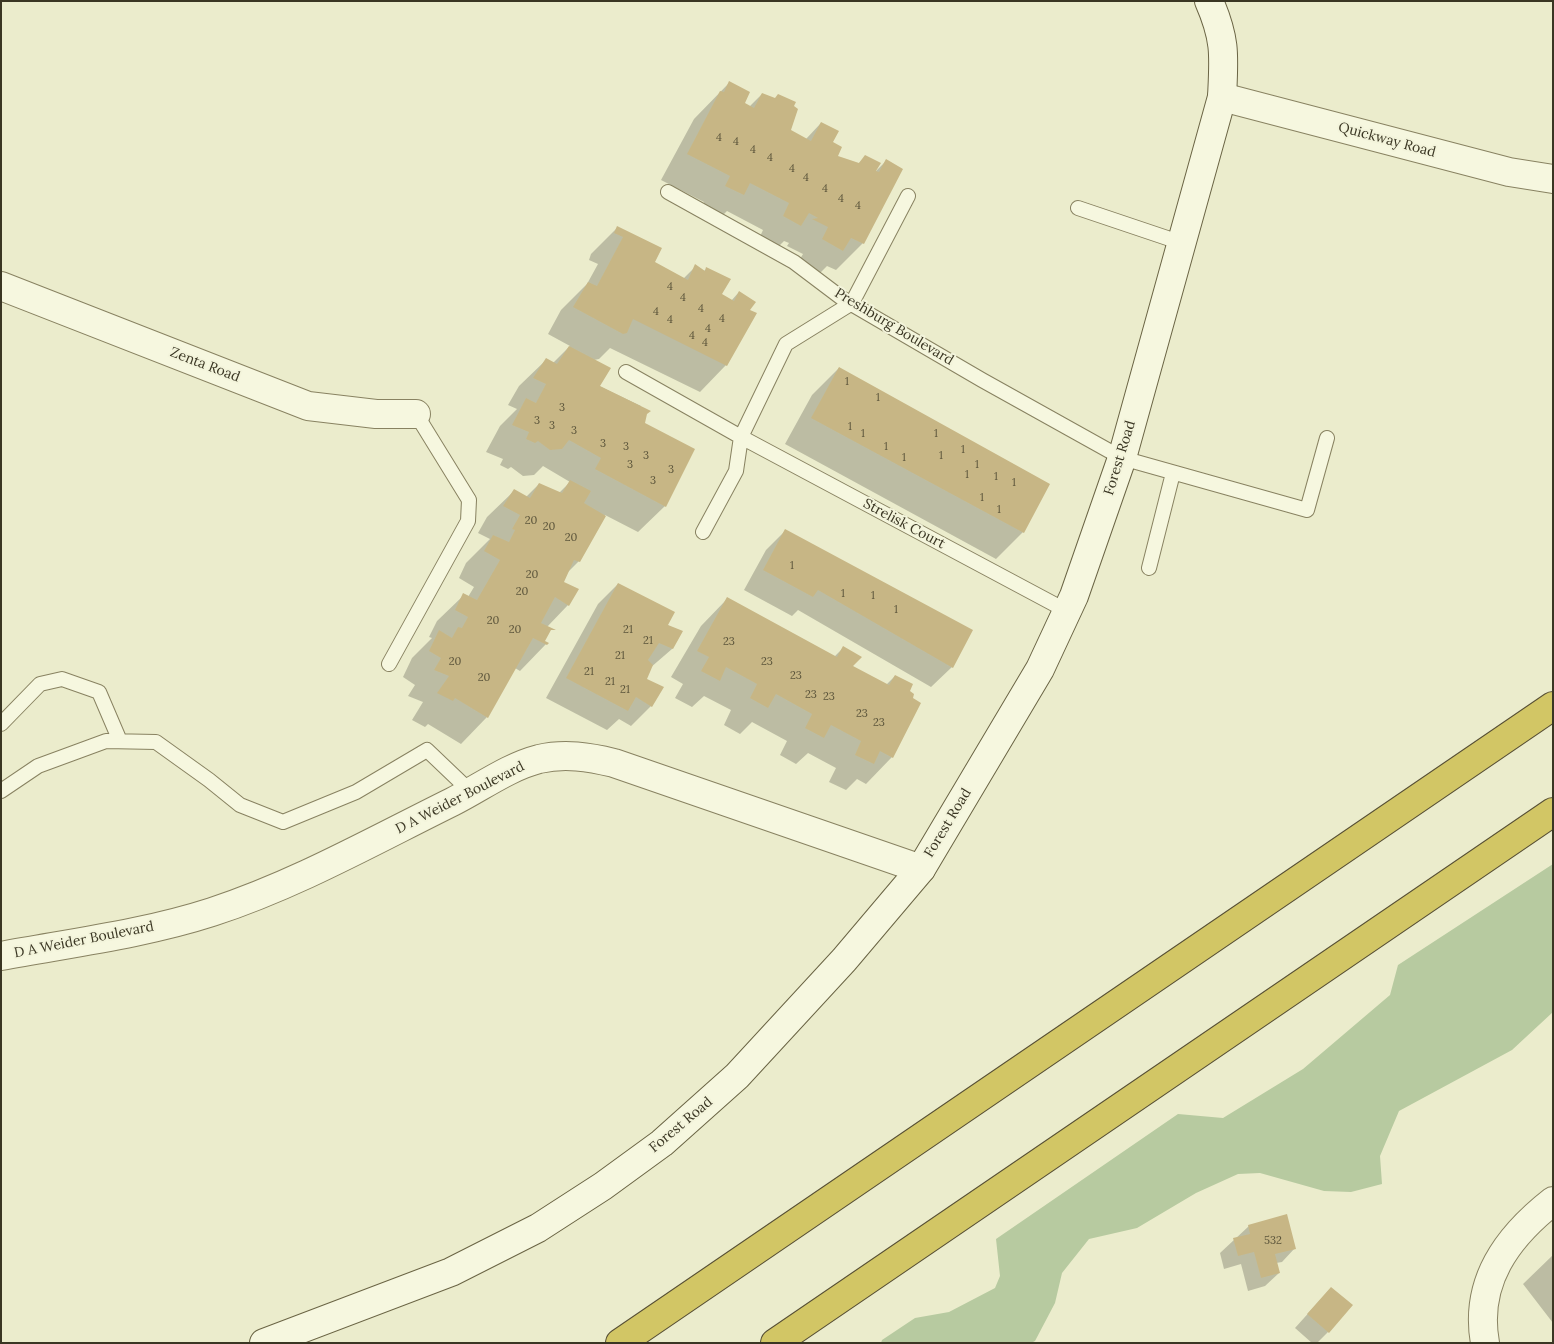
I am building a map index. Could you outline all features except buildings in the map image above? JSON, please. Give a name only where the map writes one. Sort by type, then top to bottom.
[{"type":"highway","points":[[620,1343],[1553,706]]},
{"type":"highway","points":[[774,1343],[1553,812]]},
{"type":"street","name":"Forest Road","points":[[264,1343],[451,1272],[538,1228],[610,1181],[662,1143],[738,1076],[844,960],[921,869],[1040,669],[1067,611],[1122,458],[1222,97],[1225,49],[1218,22],[1209,1]]},
{"type":"street","name":"Quickway Road","points":[[1222,97],[1509,172],[1553,179]]},
{"type":"street","name":"Zenta Road","points":[[1,286],[308,406],[376,414],[416,414]]},
{"type":"street","name":"D A Weider Boulevard","points":[[1,956],[149,927],[211,912],[299,878],[471,792],[508,770],[540,759],[579,755],[614,762],[921,869]]},
{"type":"street","points":[[1485,1343],[1481,1312],[1487,1288],[1497,1265],[1522,1227],[1553,1201]]},
{"type":"lane","name":"Preshburg Boulevard","points":[[668,192],[794,262],[852,304],[982,380],[1122,458],[1307,510],[1327,438]]},
{"type":"lane","points":[[703,532],[736,471],[741,437],[786,344],[852,304],[908,196]]},
{"type":"lane","points":[[1078,208],[1182,243]]},
{"type":"lane","name":"Strelisk Court","points":[[626,372],[741,437],[1067,611]]},
{"type":"lane","points":[[388,664],[468,521],[469,500],[416,414]]},
{"type":"lane","points":[[1149,568],[1173,473]]},
{"type":"lane","points":[[1,724],[40,684],[62,679],[99,692],[120,741]]},
{"type":"lane","points":[[1,791],[38,766],[106,741],[120,741],[156,742],[210,780],[240,805],[283,822],[356,792],[427,750],[471,792]]},
{"type":"green space","points":[[1553,864],[1553,1012],[1512,1050],[1399,1111],[1380,1156],[1382,1184],[1351,1192],[1324,1191],[1260,1173],[1238,1174],[1196,1193],[1137,1228],[1089,1239],[1062,1273],[1055,1303],[1035,1341],[1031,1343],[881,1343],[882,1340],[915,1318],[949,1312],[995,1288],[1000,1276],[996,1239],[1178,1114],[1223,1118],[1303,1069],[1390,995],[1398,965]]}]
